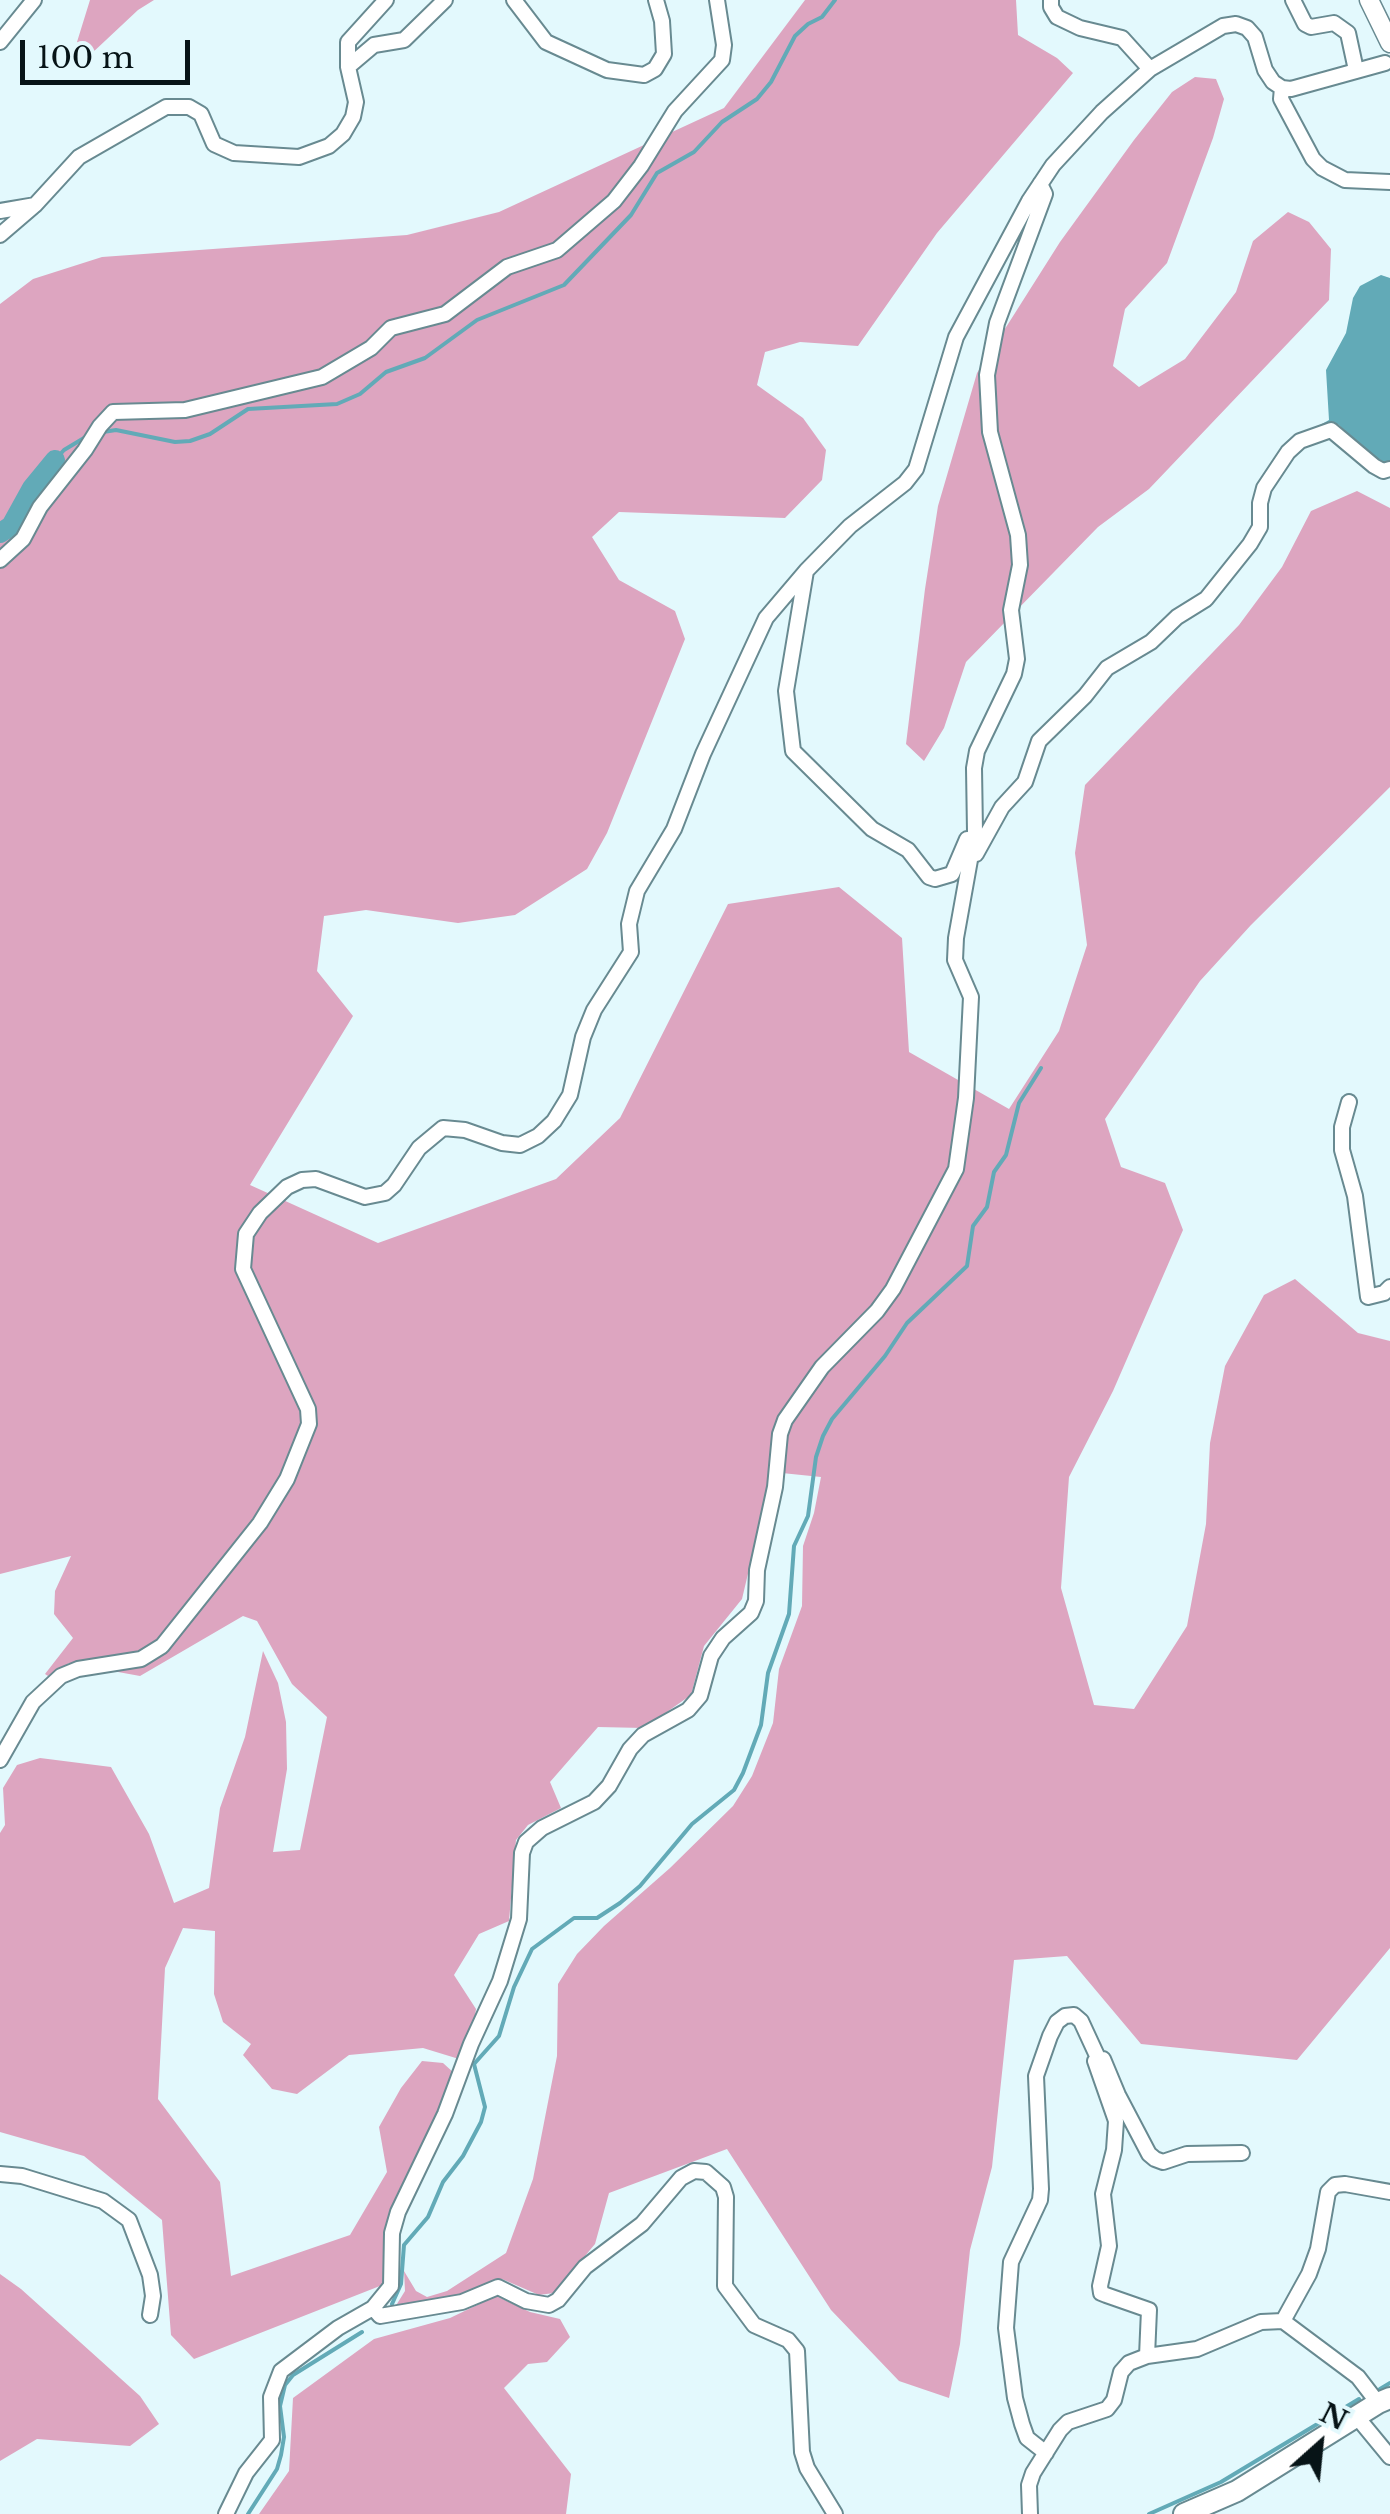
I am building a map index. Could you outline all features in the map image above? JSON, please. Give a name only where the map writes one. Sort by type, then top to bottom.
[{"type":"main road","points":[[1184,2514],[1281,2467],[1384,2400]]},
{"type":"street","points":[[0,42],[34,0]]},
{"type":"street","points":[[0,235],[36,205],[79,156],[166,107],[190,107],[201,114],[214,144],[234,152],[299,157],[316,153],[344,134],[353,117],[356,102],[348,67],[348,42],[386,0]]},
{"type":"street","points":[[348,67],[374,45],[404,40],[445,0]]},
{"type":"street","points":[[514,0],[546,42],[607,70],[644,75],[655,68],[664,54],[656,0]]},
{"type":"street","points":[[0,560],[22,539],[40,507],[113,412],[185,410],[322,377],[371,348],[390,328],[445,314],[506,267],[557,250],[614,201],[641,166],[664,126],[722,60],[724,45],[717,0]]},
{"type":"street","points":[[1051,0],[1057,17],[1080,28],[1122,38],[1150,69]]},
{"type":"street","points":[[1294,0],[1306,24],[1311,27],[1334,23],[1348,33],[1356,70]]},
{"type":"street","points":[[1368,0],[1390,43]]},
{"type":"street","points":[[0,1760],[46,1686],[78,1669],[141,1659],[162,1646],[260,1523],[287,1479],[310,1424],[308,1409],[243,1269],[246,1234],[260,1213],[287,1187],[302,1180],[316,1179],[365,1197],[385,1193],[419,1148],[443,1128],[520,1145],[538,1136],[554,1121],[570,1095],[594,1010],[630,952],[628,924],[637,891],[674,829],[703,754],[766,618],[850,526],[905,483],[916,469],[963,323],[1053,165],[1102,112],[1150,69],[1209,32],[1236,24],[1247,28],[1273,82],[1291,90],[1385,62]]},
{"type":"street","points":[[1282,88],[1282,99],[1322,168],[1345,180],[1390,182]]},
{"type":"street","points":[[226,2514],[246,2473],[272,2440],[272,2396],[281,2372],[338,2328],[373,2308],[391,2286],[392,2233],[398,2212],[500,1981],[519,1919],[526,1842],[542,1828],[594,1802],[643,1735],[688,1710],[700,1696],[712,1656],[756,1601],[757,1570],[785,1420],[822,1367],[893,1289],[956,1169],[966,1098],[972,997],[955,960],[976,832],[974,768],[1018,659],[1011,610],[1020,565],[1018,535],[990,432],[987,375],[997,322],[1046,194],[1040,184]]},
{"type":"street","points":[[0,210],[36,205]]},
{"type":"street","points":[[970,863],[1002,807],[1025,782],[1039,742],[1108,668],[1151,642],[1177,617],[1206,599],[1250,544],[1260,526],[1264,488],[1288,452],[1300,441],[1331,430],[1374,466],[1390,469]]},
{"type":"street","points":[[806,571],[786,691],[793,751],[872,829],[908,850],[928,876],[935,879],[952,874],[967,838],[976,832]]},
{"type":"street","points":[[1348,1102],[1342,1150],[1355,1196],[1368,1297],[1390,1287]]},
{"type":"street","points":[[1046,2453],[1028,2438],[1022,2424],[1006,2328],[1011,2262],[1040,2200],[1036,2076],[1057,2022],[1074,2014],[1081,2021],[1155,2159],[1163,2162],[1187,2154],[1242,2153]]},
{"type":"street","points":[[1100,2060],[1095,2061],[1109,2094],[1116,2135],[1103,2194],[1108,2246],[1101,2293],[1149,2310],[1148,2356]]},
{"type":"street","points":[[373,2308],[380,2316],[462,2302],[498,2287],[526,2301],[549,2306],[585,2266],[642,2224],[681,2178],[694,2171],[706,2172],[723,2187],[726,2196],[725,2286],[754,2325],[788,2340],[797,2351],[802,2452],[807,2468],[836,2514]]},
{"type":"street","points":[[0,2174],[103,2201],[129,2220],[150,2275],[150,2316]]},
{"type":"street","points":[[1283,2321],[1310,2274],[1328,2192],[1335,2185],[1345,2184],[1390,2192]]},
{"type":"street","points":[[1030,2514],[1029,2484],[1068,2422],[1106,2409],[1114,2400],[1121,2372],[1129,2363],[1148,2356],[1197,2348],[1261,2322],[1283,2321],[1384,2400]]},
{"type":"street","points":[[1357,2417],[1390,2457]]},
{"type":"shaded area","points":[[90,0],[154,0],[90,55],[77,42]]},
{"type":"shaded area","points":[[805,0],[1016,0],[1018,35],[1057,58],[1073,73],[937,233],[858,346],[800,342],[765,352],[757,385],[803,418],[826,450],[822,480],[785,518],[619,512],[592,537],[619,580],[675,611],[685,639],[607,833],[587,869],[515,915],[458,923],[366,910],[324,916],[317,971],[353,1016],[250,1185],[378,1243],[556,1179],[620,1118],[728,904],[839,887],[902,938],[909,1052],[1009,1109],[1059,1031],[1087,945],[1075,853],[1085,785],[1239,625],[1282,567],[1311,511],[1357,491],[1390,508],[1390,787],[1200,981],[1105,1119],[1121,1167],[1165,1183],[1183,1230],[1113,1391],[1069,1477],[1061,1588],[1094,1705],[1134,1709],[1187,1626],[1206,1524],[1210,1443],[1225,1366],[1264,1295],[1295,1279],[1358,1333],[1390,1341],[1390,1948],[1297,2060],[1141,2044],[1067,1956],[1014,1960],[992,2167],[970,2250],[960,2344],[949,2398],[899,2381],[831,2310],[727,2149],[609,2193],[595,2244],[554,2293],[539,2295],[502,2279],[450,2298],[395,2307],[405,2291],[404,2271],[416,2291],[427,2297],[447,2291],[506,2253],[533,2179],[557,2056],[558,1984],[577,1954],[604,1926],[733,1806],[752,1776],[773,1723],[779,1669],[802,1606],[803,1546],[821,1477],[772,1472],[742,1599],[704,1646],[691,1695],[644,1728],[598,1727],[550,1782],[561,1808],[528,1825],[516,1840],[509,1921],[479,1934],[454,1975],[476,2009],[473,2029],[459,2059],[423,2048],[349,2055],[297,2094],[272,2089],[243,2055],[251,2044],[223,2022],[214,1994],[215,1931],[183,1928],[165,1968],[158,2099],[220,2182],[231,2276],[350,2235],[387,2172],[379,2127],[401,2088],[422,2061],[443,2063],[454,2073],[394,2208],[385,2284],[194,2359],[171,2335],[162,2220],[84,2156],[0,2132],[3,1788],[17,1765],[40,1758],[111,1767],[149,1834],[174,1903],[209,1888],[220,1808],[245,1737],[263,1651],[278,1683],[286,1722],[287,1769],[273,1852],[300,1850],[327,1717],[292,1684],[257,1621],[243,1616],[140,1676],[69,1663],[48,1676],[45,1674],[73,1638],[54,1614],[55,1591],[71,1556],[0,1574],[0,304],[33,279],[102,257],[407,235],[499,212],[724,108]]},
{"type":"shaded area","points":[[1195,77],[1216,79],[1224,99],[1213,138],[1167,263],[1125,309],[1113,366],[1139,387],[1185,359],[1236,292],[1253,241],[1288,212],[1309,222],[1331,249],[1329,300],[1149,489],[1098,527],[966,662],[944,728],[924,761],[906,744],[925,589],[938,506],[977,373],[1060,242],[1134,140],[1172,92]]},
{"type":"shaded area","points":[[0,2274],[140,2396],[159,2424],[130,2446],[37,2439],[0,2461]]},
{"type":"shaded area","points":[[496,2296],[530,2312],[560,2319],[570,2337],[547,2362],[528,2364],[504,2388],[571,2474],[566,2514],[259,2514],[289,2471],[293,2398],[374,2339],[450,2318]]},
{"type":"water","points":[[1381,275],[1390,278],[1390,461],[1386,463],[1366,452],[1339,425],[1334,423],[1313,433],[1311,430],[1329,420],[1326,370],[1346,333],[1353,298],[1360,286]]},
{"type":"waterway","points":[[103,432],[116,430],[175,442],[190,441],[210,434],[248,409],[337,404],[360,394],[386,372],[425,358],[477,320],[564,285],[631,215],[657,173],[694,152],[722,122],[757,99],[771,82],[795,36],[822,17],[835,0]]},
{"type":"waterway","points":[[55,460],[89,435]]},
{"type":"waterway","points":[[0,533],[11,526],[32,488],[55,460]]},
{"type":"waterway","points":[[392,2304],[401,2284],[404,2245],[428,2217],[443,2182],[481,2122],[485,2107],[474,2064],[499,2036],[514,1987],[532,1949],[574,1918],[597,1918],[620,1903],[640,1886],[692,1824],[734,1790],[743,1773],[761,1725],[768,1673],[789,1614],[794,1546],[808,1516],[816,1457],[823,1436],[907,1323],[967,1266],[973,1226],[987,1207],[994,1172],[1006,1155],[1019,1103],[1041,1068]]},
{"type":"waterway","points":[[248,2514],[277,2469],[284,2437],[280,2406],[285,2385],[293,2375],[362,2332]]},
{"type":"waterway","points":[[1380,2389],[1390,2383]]},
{"type":"waterway","points":[[1149,2514],[1221,2482],[1359,2399]]}]
